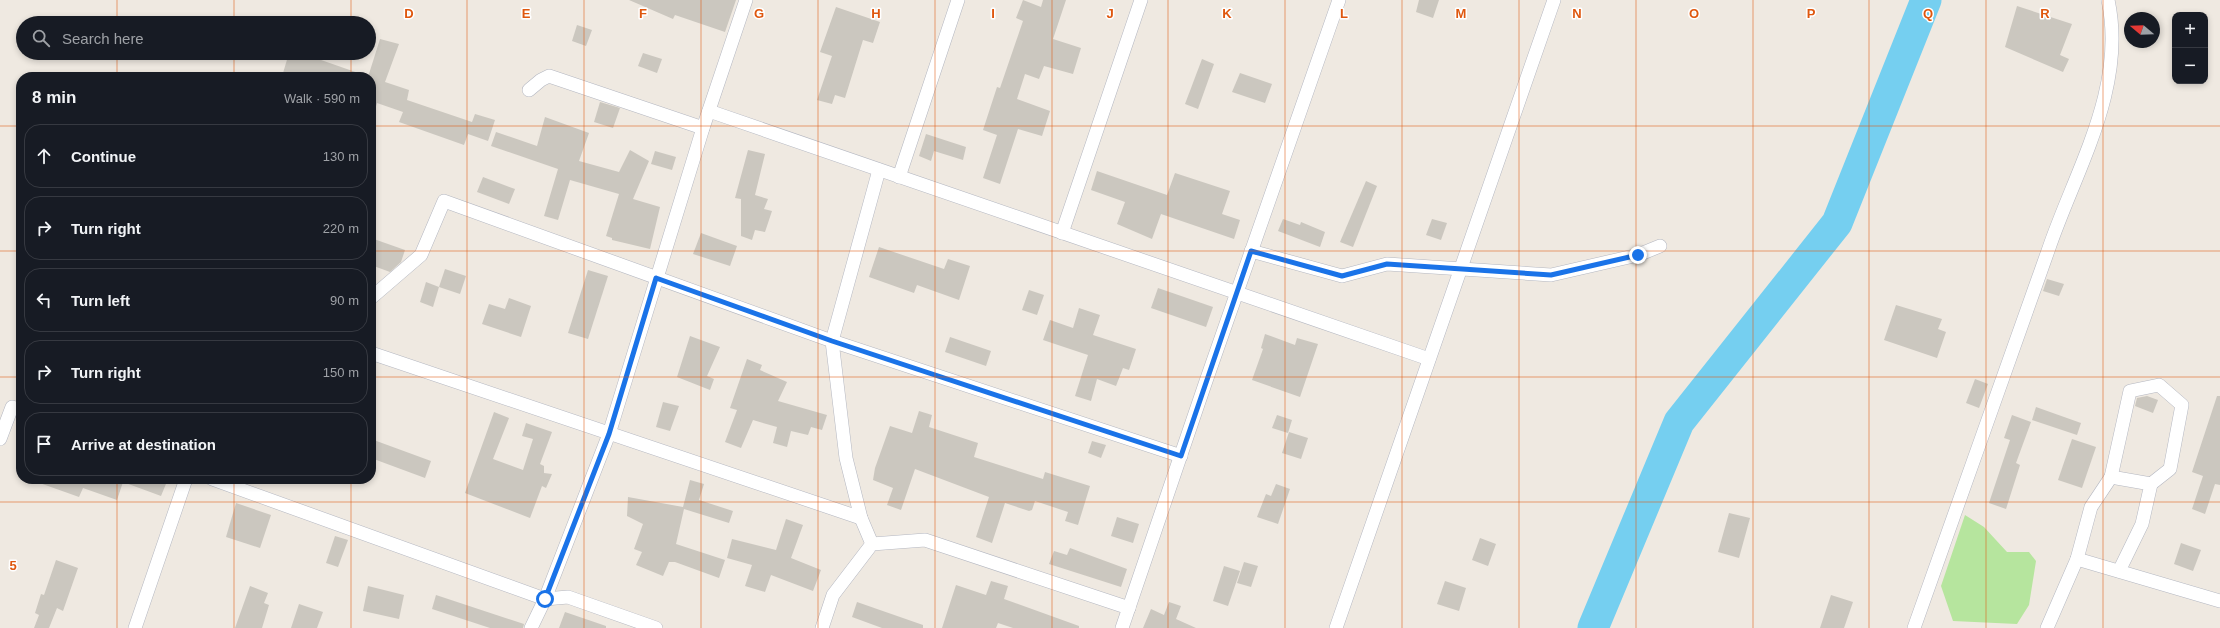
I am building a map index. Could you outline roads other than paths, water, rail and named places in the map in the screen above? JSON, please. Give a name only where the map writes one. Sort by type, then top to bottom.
[{"type":"street","points":[[531,628],[545,599],[609,434],[703,128],[746,0]]},
{"type":"street","points":[[899,177],[958,0]]},
{"type":"street","points":[[1062,233],[1141,0]]},
{"type":"street","points":[[1122,628],[1236,293],[1339,0]]},
{"type":"street","points":[[1336,628],[1554,0]]},
{"type":"street","points":[[1914,628],[2052,240],[2089,146],[2111,64],[2112,23],[2108,0]]},
{"type":"street","points":[[529,90],[541,80],[549,76],[703,128]]},
{"type":"street","points":[[709,111],[1429,360]]},
{"type":"street","points":[[872,544],[861,518],[846,458],[832,341],[879,170]]},
{"type":"street","points":[[376,294],[421,255],[444,201],[832,341],[1181,456]]},
{"type":"street","points":[[1251,251],[1342,276],[1387,264],[1551,275],[1638,255],[1660,246]]},
{"type":"street","points":[[376,355],[861,518]]},
{"type":"street","points":[[2047,628],[2077,558],[2090,507],[2111,477],[2130,391],[2158,385],[2182,405],[2170,469],[2151,484],[2142,524],[2119,571]]},
{"type":"street","points":[[0,439],[12,407],[16,408]]},
{"type":"street","points":[[2111,477],[2151,484]]},
{"type":"street","points":[[135,628],[184,484]]},
{"type":"street","points":[[239,484],[545,599],[568,597],[656,628]]},
{"type":"street","points":[[822,628],[833,595],[872,544],[925,540],[1129,608]]},
{"type":"street","points":[[2077,558],[2220,601]]},
{"type":"waterway","points":[[1593,628],[1679,422],[1837,223],[1926,0]]}]
